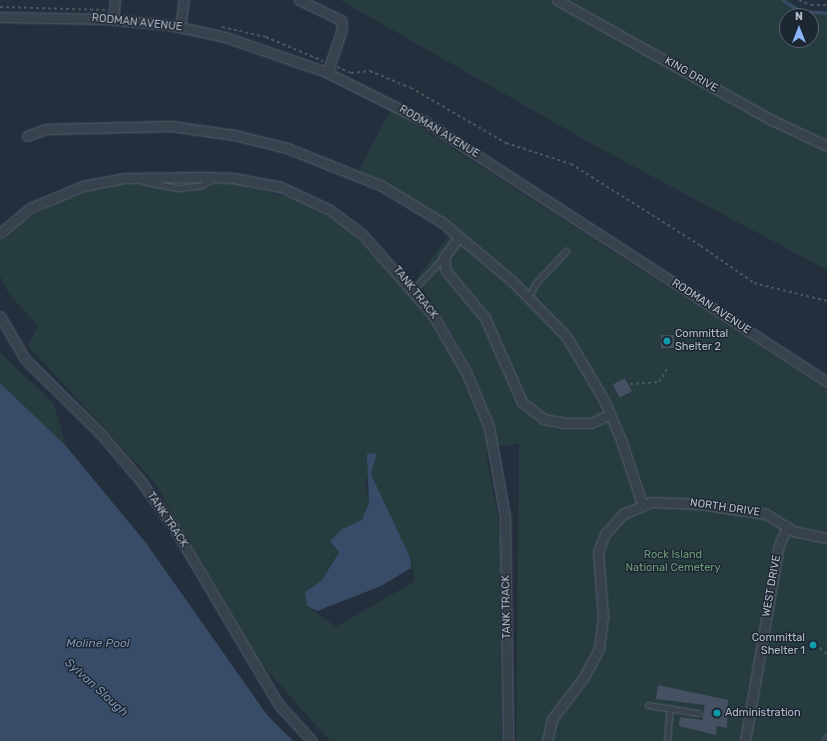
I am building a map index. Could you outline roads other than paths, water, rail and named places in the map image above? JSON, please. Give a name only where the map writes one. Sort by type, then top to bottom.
[{"type":"street","points":[[113,19],[115,0]]},
{"type":"street","points":[[180,27],[184,0]]},
{"type":"street","points":[[300,0],[341,20],[342,30],[327,73]]},
{"type":"street","name":"KING DRIVE","points":[[557,0],[772,120],[827,146]]},
{"type":"street","name":"RODMAN AVENUE","points":[[0,17],[113,19],[180,27],[285,55],[327,73],[424,121],[827,382]]},
{"type":"street","points":[[27,136],[45,129],[171,126],[234,135],[287,148],[382,186],[443,223],[528,298],[578,353],[610,414],[642,504],[617,519],[600,545],[597,571],[603,616],[599,649],[584,677],[552,719],[547,741]]},
{"type":"street","name":"TANK TRACK","points":[[0,233],[30,208],[62,193],[106,180],[135,178],[217,178],[281,187],[330,210],[362,234],[414,290],[451,343],[466,372],[495,451],[507,548],[508,741]]},
{"type":"street","points":[[459,238],[444,258],[446,271],[485,318],[517,392],[530,410],[544,419],[573,424],[591,423],[610,414]]},
{"type":"street","name":"TANK TRACK","points":[[0,316],[25,359],[101,434],[140,480],[173,526],[279,705],[312,741]]},
{"type":"street","name":"NORTH DRIVE","points":[[642,504],[672,501],[752,512],[773,517],[787,527],[802,534],[827,538]]},
{"type":"street","name":"WEST DRIVE","points":[[745,741],[779,545],[787,527]]},
{"type":"lane","points":[[528,298],[536,283],[566,251]]},
{"type":"lane","points":[[414,290],[444,258]]},
{"type":"lane","points":[[648,706],[698,713]]},
{"type":"lane","points":[[667,741],[670,709]]},
{"type":"water","name":"Moline Pool","points":[[0,383],[66,446],[146,543],[267,715],[293,741],[0,741]]},
{"type":"water","points":[[377,453],[371,474],[410,557],[411,568],[381,586],[317,611],[307,606],[305,592],[322,580],[339,552],[330,541],[342,529],[362,520],[369,502],[367,454]]},
{"type":"waterway","points":[[783,0],[800,11],[827,13]]},
{"type":"place","name":"Committal Shelter 2","points":[[667,341]]},
{"type":"place","name":"Committal Shelter 1","points":[[813,645]]},
{"type":"place","name":"Administration","points":[[717,713]]},
{"type":"park label","name":"Rock Island National Cemetery","points":[[673,562]]},
{"type":"water label","name":"Sylvan Slough","points":[[96,688]]}]
